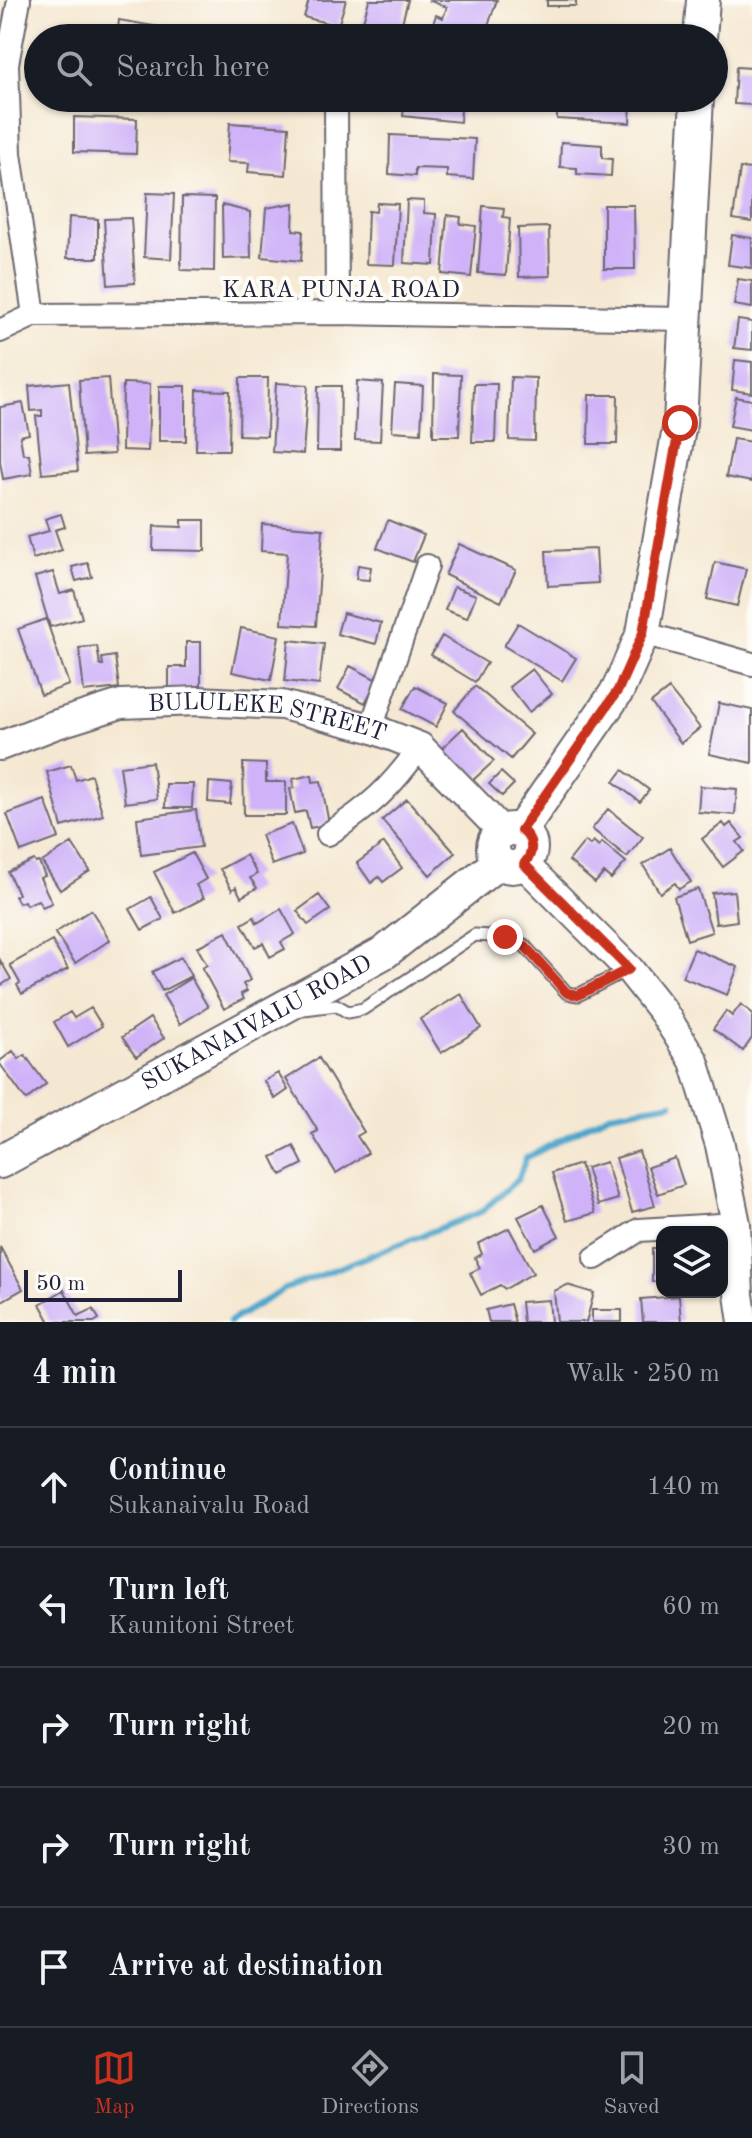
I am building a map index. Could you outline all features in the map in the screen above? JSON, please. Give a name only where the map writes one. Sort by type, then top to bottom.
[{"type":"main road","points":[[701,24],[703,0]]},
{"type":"main road","name":"SUKANAIVALU ROAD","points":[[0,1162],[385,952],[511,847],[618,690],[643,633],[680,423],[696,112]]},
{"type":"street","points":[[19,0],[7,64],[10,154],[34,315]]},
{"type":"street","points":[[336,112],[337,313]]},
{"type":"street","name":"KARA PUNJA ROAD","points":[[0,331],[34,315],[337,313],[685,319]]},
{"type":"street","points":[[371,728],[427,566]]},
{"type":"street","points":[[643,633],[752,664]]},
{"type":"street","name":"BULULEKE STREET","points":[[0,746],[121,704],[198,701],[282,705],[371,728],[420,747],[629,969],[663,1012],[694,1061],[720,1145],[736,1224],[745,1304]]},
{"type":"street","points":[[328,834],[366,809],[395,782],[420,747]]},
{"type":"street","points":[[595,1258],[639,1230],[736,1224]]},
{"type":"lane","points":[[278,1011],[336,1005],[348,1012],[363,1009],[475,935],[505,937],[524,945],[567,993],[578,995],[629,969]]},
{"type":"building","points":[[309,0],[346,0],[339,24],[304,17]]},
{"type":"building","points":[[369,0],[408,0],[402,24],[362,24]]},
{"type":"building","points":[[428,0],[497,0],[489,24],[433,24],[436,15],[443,18],[447,7]]},
{"type":"building","points":[[547,0],[576,0],[576,6],[547,6]]},
{"type":"building","points":[[119,20],[142,24],[119,24]]},
{"type":"building","points":[[736,67],[752,68],[752,105],[734,104]]},
{"type":"building","points":[[403,112],[461,112],[460,122],[403,116]]},
{"type":"building","points":[[557,112],[630,112],[630,123],[557,119]]},
{"type":"building","points":[[74,117],[137,119],[136,154],[74,152]]},
{"type":"building","points":[[230,123],[289,127],[286,175],[248,172],[249,163],[227,162]]},
{"type":"building","points":[[390,135],[475,139],[473,179],[447,177],[447,169],[415,168],[415,176],[389,174]]},
{"type":"building","points":[[561,142],[602,145],[602,158],[612,159],[611,176],[577,174],[577,168],[560,167]]},
{"type":"building","points":[[740,168],[752,169],[752,222],[733,219]]},
{"type":"building","points":[[147,193],[174,194],[171,259],[144,257]]},
{"type":"building","points":[[182,197],[215,198],[214,271],[181,270]]},
{"type":"building","points":[[407,200],[424,201],[424,213],[436,214],[434,265],[404,263]]},
{"type":"building","points":[[294,203],[293,230],[303,231],[301,261],[262,257],[266,208]]},
{"type":"building","points":[[377,203],[398,204],[395,265],[366,264],[368,211],[376,212]]},
{"type":"building","points":[[222,205],[250,212],[251,258],[223,259]]},
{"type":"building","points":[[604,205],[634,205],[635,269],[604,269]]},
{"type":"building","points":[[483,206],[504,208],[503,217],[510,218],[506,275],[478,273]]},
{"type":"building","points":[[447,215],[461,217],[460,224],[476,226],[471,277],[442,274]]},
{"type":"building","points":[[69,217],[98,219],[98,258],[67,258]]},
{"type":"building","points":[[131,218],[135,283],[108,285],[104,219]]},
{"type":"building","points":[[549,227],[550,276],[519,277],[518,228]]},
{"type":"building","points":[[732,235],[752,238],[752,268],[728,265]]},
{"type":"building","points":[[738,279],[752,281],[752,308],[734,305]]},
{"type":"building","points":[[738,320],[752,322],[752,350],[734,348]]},
{"type":"building","points":[[735,360],[752,362],[752,393],[732,390]]},
{"type":"building","points":[[434,374],[461,375],[459,436],[433,436]]},
{"type":"building","points":[[511,377],[536,378],[535,441],[509,440]]},
{"type":"building","points":[[108,378],[114,454],[84,456],[79,380]]},
{"type":"building","points":[[240,378],[268,378],[267,436],[239,435]]},
{"type":"building","points":[[357,381],[383,383],[380,441],[355,440]]},
{"type":"building","points":[[69,382],[78,471],[42,474],[36,416],[42,416],[42,410],[31,411],[29,386]]},
{"type":"building","points":[[123,383],[150,384],[148,451],[122,450]]},
{"type":"building","points":[[276,383],[308,385],[303,454],[272,452]]},
{"type":"building","points":[[395,384],[423,386],[421,433],[392,431]]},
{"type":"building","points":[[474,384],[497,384],[495,442],[472,442]]},
{"type":"building","points":[[159,386],[186,386],[186,441],[159,441]]},
{"type":"building","points":[[318,386],[341,386],[340,451],[317,451]]},
{"type":"building","points":[[197,390],[230,391],[229,450],[196,450]]},
{"type":"building","points":[[589,395],[618,395],[617,444],[588,444]]},
{"type":"building","points":[[736,397],[752,400],[752,430],[730,426]]},
{"type":"building","points":[[23,403],[29,434],[20,436],[23,454],[29,454],[32,474],[3,479],[0,407]]},
{"type":"building","points":[[733,439],[752,442],[752,482],[726,477]]},
{"type":"building","points":[[61,514],[65,527],[55,530],[62,550],[33,559],[27,537],[49,531],[45,519]]},
{"type":"building","points":[[182,520],[205,520],[205,551],[153,550],[154,526],[182,527]]},
{"type":"building","points":[[388,520],[424,535],[413,562],[377,548]]},
{"type":"building","points":[[262,524],[323,529],[316,626],[282,624],[287,553],[261,551]]},
{"type":"building","points":[[459,544],[516,570],[501,602],[445,575]]},
{"type":"building","points":[[596,549],[598,583],[548,586],[546,551]]},
{"type":"building","points":[[715,562],[746,569],[737,606],[707,599]]},
{"type":"building","points":[[88,563],[92,577],[76,581],[72,567]]},
{"type":"building","points":[[358,565],[371,567],[369,580],[356,579]]},
{"type":"building","points":[[53,572],[60,594],[74,590],[82,618],[50,627],[35,577]]},
{"type":"building","points":[[454,587],[476,595],[467,618],[445,610]]},
{"type":"building","points":[[343,613],[381,623],[376,644],[337,634]]},
{"type":"building","points":[[46,619],[69,685],[41,695],[18,629]]},
{"type":"building","points":[[518,623],[576,658],[562,681],[504,646]]},
{"type":"building","points":[[241,628],[279,636],[271,680],[232,672]]},
{"type":"building","points":[[442,636],[487,663],[475,682],[431,655]]},
{"type":"building","points":[[289,640],[324,644],[319,685],[285,681]]},
{"type":"building","points":[[186,642],[201,642],[201,689],[169,689],[169,667],[186,667]]},
{"type":"building","points":[[97,646],[100,665],[103,665],[102,658],[115,656],[119,688],[84,692],[79,648]]},
{"type":"building","points":[[350,666],[377,680],[365,703],[338,689]]},
{"type":"building","points":[[532,669],[552,694],[529,712],[509,687]]},
{"type":"building","points":[[415,686],[448,703],[436,727],[402,709]]},
{"type":"building","points":[[475,686],[532,734],[511,759],[454,711]]},
{"type":"building","points":[[669,689],[700,728],[681,743],[651,703]]},
{"type":"building","points":[[719,703],[752,710],[752,763],[709,754]]},
{"type":"building","points":[[463,728],[494,761],[472,781],[442,748]]},
{"type":"building","points":[[152,762],[157,799],[125,803],[120,766]]},
{"type":"building","points":[[243,763],[266,764],[266,782],[286,782],[286,815],[244,815]]},
{"type":"building","points":[[71,765],[76,780],[91,775],[103,815],[62,827],[47,772]]},
{"type":"building","points":[[623,770],[649,790],[640,802],[614,782]]},
{"type":"building","points":[[501,772],[514,784],[502,796],[489,784]]},
{"type":"building","points":[[312,775],[313,782],[321,781],[329,824],[310,828],[306,811],[295,813],[290,789],[294,788],[293,779]]},
{"type":"building","points":[[209,782],[232,784],[230,804],[208,802]]},
{"type":"building","points":[[166,784],[193,784],[192,808],[165,808]]},
{"type":"building","points":[[700,786],[737,789],[735,815],[698,812]]},
{"type":"building","points":[[407,799],[455,853],[430,875],[382,820]]},
{"type":"building","points":[[45,800],[59,838],[21,852],[7,814]]},
{"type":"building","points":[[608,809],[643,837],[627,857],[592,829]]},
{"type":"building","points":[[196,810],[201,847],[141,855],[137,818]]},
{"type":"building","points":[[723,823],[726,827],[731,823],[743,838],[737,842],[744,851],[723,867],[702,839]]},
{"type":"building","points":[[292,824],[303,854],[272,865],[261,835]]},
{"type":"building","points":[[585,841],[590,845],[593,841],[599,846],[602,842],[626,862],[611,879],[604,873],[595,883],[569,861]]},
{"type":"building","points":[[72,843],[90,871],[60,890],[42,862]]},
{"type":"building","points":[[384,843],[402,868],[383,882],[379,877],[371,883],[357,863]]},
{"type":"building","points":[[670,848],[691,882],[679,889],[675,883],[660,893],[643,865]]},
{"type":"building","points":[[192,853],[206,879],[196,885],[204,898],[175,913],[154,872]]},
{"type":"building","points":[[246,855],[257,874],[250,878],[257,888],[241,897],[236,887],[232,890],[220,869]]},
{"type":"building","points":[[34,860],[39,862],[45,876],[40,878],[52,903],[42,907],[38,900],[26,905],[24,901],[19,903],[8,872]]},
{"type":"building","points":[[698,889],[712,932],[687,940],[674,897]]},
{"type":"building","points":[[734,891],[737,921],[716,924],[712,893]]},
{"type":"building","points":[[319,895],[330,910],[308,925],[297,911]]},
{"type":"building","points":[[151,897],[163,919],[142,930],[130,909]]},
{"type":"building","points":[[281,909],[295,934],[281,942],[285,949],[270,957],[263,943],[255,947],[242,924],[254,917],[257,923]]},
{"type":"building","points":[[91,910],[110,940],[75,963],[55,933]]},
{"type":"building","points":[[226,932],[250,980],[243,984],[247,991],[241,994],[244,999],[224,1009],[202,968],[207,965],[197,947]]},
{"type":"building","points":[[52,941],[68,969],[22,994],[10,965]]},
{"type":"building","points":[[694,949],[738,967],[727,995],[682,977]]},
{"type":"building","points":[[181,957],[191,976],[162,991],[152,972]]},
{"type":"building","points":[[0,960],[11,979],[0,986]]},
{"type":"building","points":[[191,978],[208,1007],[180,1024],[163,995]]},
{"type":"building","points":[[461,994],[481,1028],[441,1053],[420,1019]]},
{"type":"building","points":[[741,1004],[752,1013],[752,1038],[743,1051],[713,1029],[726,1011],[732,1016]]},
{"type":"building","points":[[91,1008],[102,1026],[68,1047],[54,1022],[70,1012],[74,1018]]},
{"type":"building","points":[[150,1018],[164,1038],[136,1057],[122,1037]]},
{"type":"building","points":[[13,1051],[19,1059],[25,1055],[46,1084],[26,1100],[0,1064]]},
{"type":"building","points":[[319,1058],[364,1132],[357,1136],[368,1153],[336,1173],[312,1134],[318,1131],[286,1079]]},
{"type":"building","points":[[278,1073],[288,1090],[275,1099],[264,1081]]},
{"type":"building","points":[[294,1146],[303,1164],[281,1175],[272,1157]]},
{"type":"building","points":[[639,1151],[655,1206],[632,1212],[616,1158]]},
{"type":"building","points":[[675,1158],[684,1185],[658,1194],[648,1167]]},
{"type":"building","points":[[606,1162],[618,1199],[598,1205],[586,1168]]},
{"type":"building","points":[[580,1164],[595,1213],[567,1221],[552,1173]]},
{"type":"building","points":[[543,1205],[559,1236],[535,1249],[518,1217]]},
{"type":"building","points":[[509,1228],[533,1273],[505,1289],[500,1285],[481,1295],[470,1273],[480,1268],[475,1258],[482,1254],[478,1244]]},
{"type":"building","points":[[0,1247],[23,1289],[0,1302]]},
{"type":"building","points":[[652,1248],[656,1248],[656,1282],[652,1282]]},
{"type":"building","points":[[567,1285],[594,1293],[586,1322],[557,1322],[554,1291]]},
{"type":"building","points":[[64,1290],[78,1316],[93,1309],[99,1319],[94,1322],[50,1322],[40,1304]]},
{"type":"building","points":[[679,1298],[681,1322],[643,1322],[641,1299]]},
{"type":"building","points":[[549,1300],[551,1322],[523,1322],[521,1302]]},
{"type":"building","points":[[510,1304],[515,1322],[489,1322],[486,1310]]},
{"type":"building","points":[[592,1310],[622,1310],[622,1322],[592,1322]]},
{"type":"waterway","points":[[229,1322],[285,1289],[481,1212],[518,1179],[526,1158],[609,1114],[672,1103]]},
{"type":"route","points":[[505,937],[524,945],[567,993],[578,995],[629,969],[524,864],[532,846],[527,834],[521,830],[618,690],[643,633],[680,423]]}]
